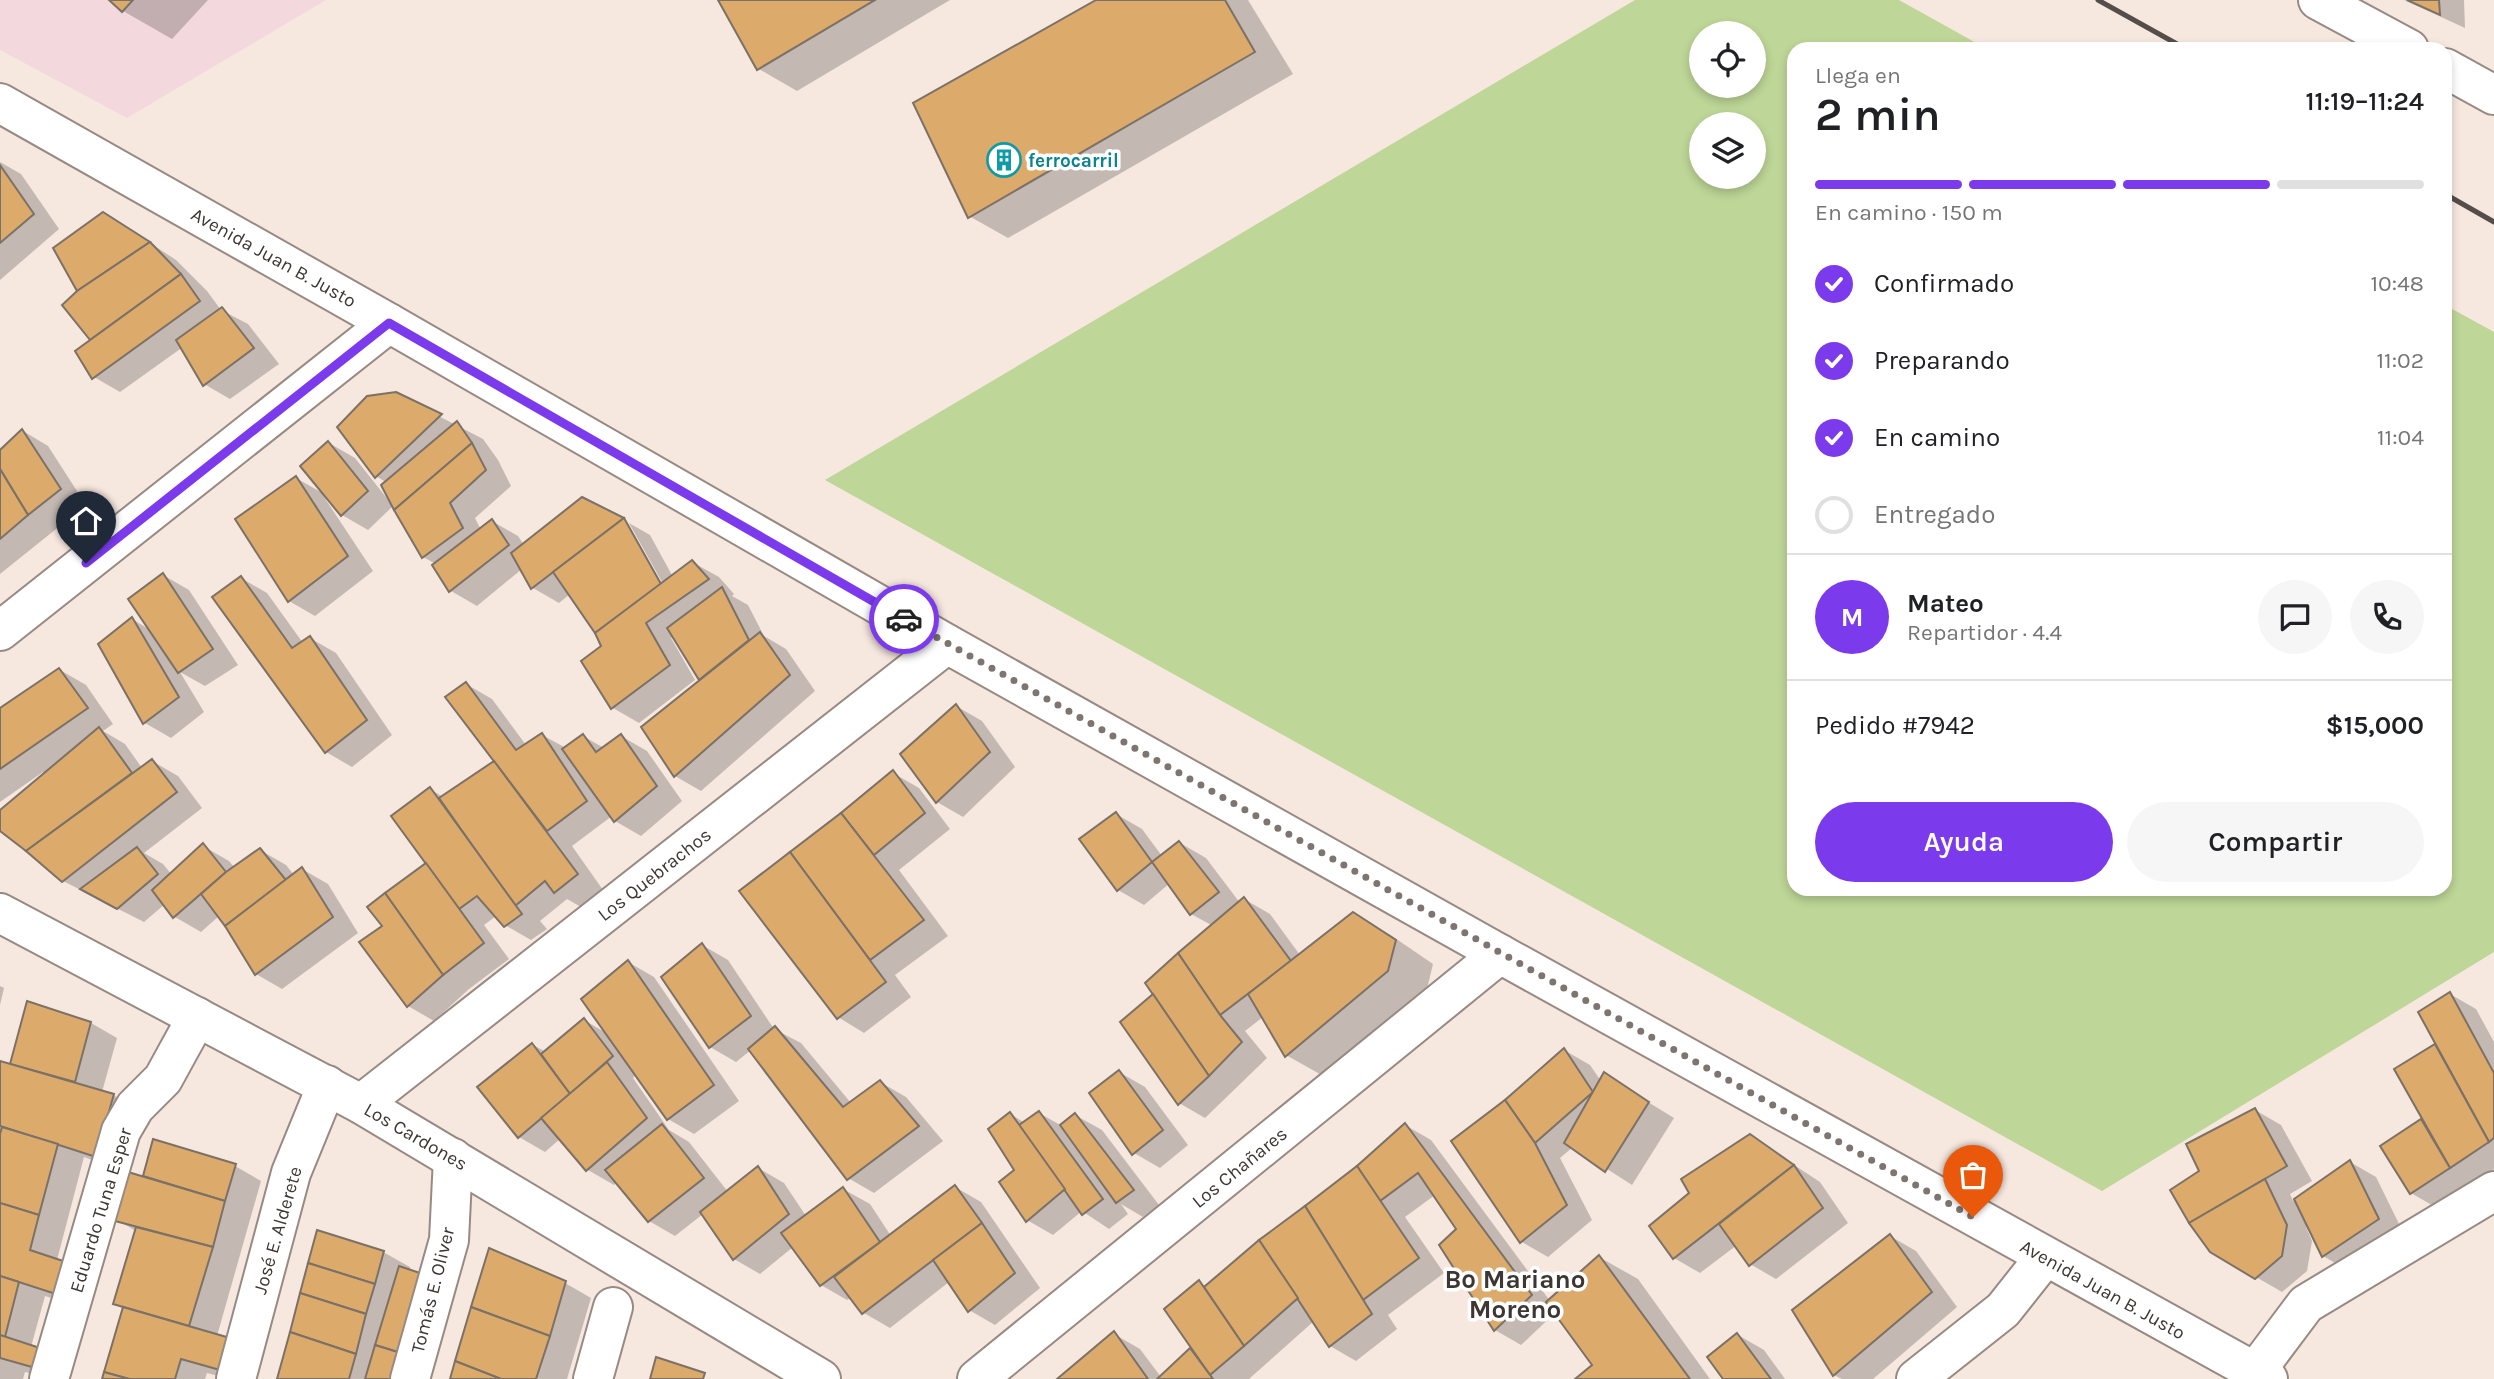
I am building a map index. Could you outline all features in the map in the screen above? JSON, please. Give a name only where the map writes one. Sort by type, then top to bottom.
[{"type":"street","points":[[2319,0],[2396,42]]},
{"type":"street","points":[[2452,72],[2494,95]]},
{"type":"street","name":"Avenida Juan B. Justo","points":[[0,103],[947,644],[2045,1257],[2245,1372]]},
{"type":"street","points":[[0,631],[389,323]]},
{"type":"street","name":"Los Quebrachos","points":[[361,1104],[947,644]]},
{"type":"street","name":"Los Cardones","points":[[4,923],[197,1017],[327,1085],[453,1157],[821,1379]]},
{"type":"street","name":"Los Chañares","points":[[977,1379],[1500,954]]},
{"type":"street","name":"Eduardo Tuna Esper","points":[[50,1379],[121,1131],[135,1107],[163,1079],[197,1017]]},
{"type":"street","name":"José E. Alderete","points":[[236,1379],[291,1173],[327,1085]]},
{"type":"street","name":"Tomás E. Oliver","points":[[410,1379],[449,1240],[453,1157]]},
{"type":"street","points":[[2245,1372],[2306,1304],[2494,1191]]},
{"type":"street","points":[[1916,1379],[2003,1310],[2045,1257]]},
{"type":"street","points":[[593,1379],[612,1307]]},
{"type":"shaded area","points":[[0,0],[326,0],[127,118],[0,50]]},
{"type":"green space","points":[[1635,0],[1899,0],[1974,42],[1787,42],[1787,896],[2452,896],[2452,309],[2494,332],[2494,952],[2102,1191],[825,480]]},
{"type":"building","points":[[109,0],[133,0],[122,12]]},
{"type":"building","points":[[718,0],[875,0],[757,70]]},
{"type":"building","name":"ferrocarril","points":[[1096,0],[1225,0],[1255,52],[968,218],[913,103]]},
{"type":"building","points":[[2407,0],[2439,0],[2440,15]]},
{"type":"building","points":[[0,165],[34,214],[0,243]]},
{"type":"building","points":[[103,212],[150,242],[77,291],[53,248]]},
{"type":"building","points":[[150,242],[181,274],[90,340],[62,305],[77,291]]},
{"type":"building","points":[[181,274],[200,301],[92,379],[75,351]]},
{"type":"building","points":[[222,307],[254,348],[203,386],[176,340]]},
{"type":"building","points":[[396,392],[442,414],[375,478],[337,427],[367,396]]},
{"type":"building","points":[[457,421],[472,443],[394,510],[381,485]]},
{"type":"building","points":[[22,429],[61,489],[28,515],[0,469],[0,450]]},
{"type":"building","points":[[328,441],[368,491],[341,516],[300,466]]},
{"type":"building","points":[[472,443],[486,470],[450,503],[463,528],[422,558],[394,510]]},
{"type":"building","points":[[0,469],[28,515],[0,539]]},
{"type":"building","points":[[296,476],[348,556],[288,602],[235,519]]},
{"type":"building","points":[[582,497],[624,518],[531,589],[511,553]]},
{"type":"building","points":[[624,518],[661,584],[595,633],[553,572]]},
{"type":"building","points":[[492,519],[509,545],[449,592],[432,565]]},
{"type":"building","points":[[692,560],[709,579],[646,623],[670,665],[611,709],[581,661],[601,646],[595,633]]},
{"type":"building","points":[[163,573],[213,649],[178,673],[128,599]]},
{"type":"building","points":[[241,576],[292,648],[310,636],[367,720],[325,753],[212,597]]},
{"type":"building","points":[[722,587],[749,640],[699,680],[667,628]]},
{"type":"building","points":[[132,617],[179,697],[143,724],[98,644]]},
{"type":"building","points":[[760,632],[790,675],[674,777],[641,727]]},
{"type":"building","points":[[59,668],[88,708],[0,769],[0,708]]},
{"type":"building","points":[[466,682],[516,750],[542,733],[587,801],[547,831],[445,697]]},
{"type":"building","points":[[956,704],[990,752],[936,803],[900,754]]},
{"type":"building","points":[[99,727],[132,773],[26,851],[0,831],[0,810]]},
{"type":"building","points":[[583,734],[596,752],[621,734],[657,786],[614,822],[562,749]]},
{"type":"building","points":[[152,759],[177,792],[62,882],[26,851]]},
{"type":"building","points":[[494,761],[578,874],[554,893],[545,881],[515,906],[439,798]]},
{"type":"building","points":[[893,770],[925,813],[874,855],[841,813]]},
{"type":"building","points":[[430,787],[522,914],[504,927],[477,896],[459,909],[391,816]]},
{"type":"building","points":[[1116,812],[1152,862],[1117,891],[1079,839]]},
{"type":"building","points":[[841,813],[924,920],[870,960],[790,852]]},
{"type":"building","points":[[1179,841],[1219,892],[1190,915],[1152,862]]},
{"type":"building","points":[[203,843],[226,872],[173,918],[152,890]]},
{"type":"building","points":[[137,847],[158,874],[117,909],[80,889]]},
{"type":"building","points":[[260,848],[286,880],[225,926],[201,894]]},
{"type":"building","points":[[790,852],[886,982],[837,1019],[739,891]]},
{"type":"building","points":[[426,863],[484,943],[443,975],[385,893]]},
{"type":"building","points":[[302,867],[333,917],[255,975],[225,926]]},
{"type":"building","points":[[385,893],[443,975],[407,1007],[359,942],[382,926],[367,907]]},
{"type":"building","points":[[1244,897],[1291,961],[1220,1015],[1178,953]]},
{"type":"building","points":[[1353,912],[1396,940],[1388,971],[1285,1057],[1248,994]]},
{"type":"building","points":[[702,943],[751,1016],[709,1048],[661,977]]},
{"type":"building","points":[[1178,953],[1242,1042],[1209,1076],[1145,983]]},
{"type":"building","points":[[628,960],[714,1085],[667,1120],[581,999]]},
{"type":"building","points":[[2450,992],[2494,1073],[2494,1138],[2489,1142],[2418,1012]]},
{"type":"building","points":[[1153,994],[1209,1076],[1178,1105],[1120,1022]]},
{"type":"building","points":[[27,1001],[91,1022],[75,1082],[10,1064]]},
{"type":"building","points":[[584,1018],[613,1056],[570,1094],[541,1054]]},
{"type":"building","points":[[775,1026],[843,1107],[880,1080],[919,1126],[847,1180],[748,1049]]},
{"type":"building","points":[[532,1043],[570,1094],[518,1138],[477,1087]]},
{"type":"building","points":[[2435,1044],[2489,1142],[2450,1168],[2394,1069]]},
{"type":"building","points":[[1564,1048],[1593,1092],[1535,1143],[1505,1100]]},
{"type":"building","points":[[0,1061],[114,1094],[96,1157],[0,1126]]},
{"type":"building","points":[[607,1062],[647,1118],[586,1171],[541,1118]]},
{"type":"building","points":[[1119,1070],[1163,1130],[1132,1155],[1089,1093]]},
{"type":"building","points":[[1604,1072],[1649,1102],[1605,1172],[1564,1143]]},
{"type":"building","points":[[1505,1100],[1535,1143],[1567,1205],[1520,1243],[1451,1141]]},
{"type":"building","points":[[2255,1108],[2287,1166],[2189,1223],[2170,1190],[2199,1171],[2186,1144]]},
{"type":"building","points":[[1039,1111],[1103,1199],[1082,1215],[1019,1125]]},
{"type":"building","points":[[1010,1112],[1065,1189],[1026,1222],[999,1182],[1014,1170],[988,1129]]},
{"type":"building","points":[[1075,1113],[1134,1190],[1116,1203],[1060,1125]]},
{"type":"building","points":[[2421,1119],[2450,1168],[2410,1194],[2380,1146]]},
{"type":"building","points":[[1405,1123],[1532,1295],[1494,1331],[1439,1245],[1456,1229],[1418,1173],[1380,1201],[1357,1166]]},
{"type":"building","points":[[662,1124],[704,1178],[648,1222],[605,1170]]},
{"type":"building","points":[[2,1127],[58,1144],[39,1215],[0,1203]]},
{"type":"building","points":[[1750,1134],[1794,1165],[1673,1259],[1649,1226],[1689,1193],[1681,1179]]},
{"type":"building","points":[[153,1139],[236,1164],[225,1201],[143,1176]]},
{"type":"building","points":[[2350,1160],[2379,1219],[2322,1257],[2294,1199]]},
{"type":"building","points":[[1794,1165],[1823,1208],[1749,1266],[1719,1224]]},
{"type":"building","points":[[758,1166],[789,1214],[733,1260],[700,1212]]},
{"type":"building","points":[[1357,1166],[1419,1258],[1363,1300],[1305,1206]]},
{"type":"building","points":[[128,1172],[225,1201],[213,1247],[115,1221]]},
{"type":"building","points":[[2265,1179],[2287,1225],[2282,1256],[2255,1279],[2210,1252],[2189,1223]]},
{"type":"building","points":[[955,1185],[982,1223],[862,1314],[834,1277]]},
{"type":"building","points":[[843,1187],[880,1242],[820,1286],[781,1233]]},
{"type":"building","points":[[0,1203],[39,1215],[30,1250],[69,1263],[59,1295],[0,1276]]},
{"type":"building","points":[[1305,1206],[1372,1314],[1329,1347],[1259,1240]]},
{"type":"building","points":[[982,1223],[1015,1273],[968,1312],[933,1260]]},
{"type":"building","points":[[136,1227],[213,1247],[189,1326],[113,1304]]},
{"type":"building","points":[[317,1230],[384,1251],[375,1284],[308,1263]]},
{"type":"building","points":[[1890,1234],[1932,1292],[1833,1376],[1792,1310]]},
{"type":"building","points":[[1259,1240],[1298,1298],[1244,1346],[1204,1287]]},
{"type":"building","points":[[489,1248],[566,1281],[550,1336],[471,1307]]},
{"type":"building","points":[[1599,1255],[1690,1379],[1575,1379],[1592,1365],[1546,1302]]},
{"type":"building","points":[[308,1263],[375,1284],[366,1314],[300,1293]]},
{"type":"building","points":[[399,1266],[426,1275],[404,1354],[375,1345]]},
{"type":"building","points":[[0,1276],[19,1282],[5,1337],[0,1335]]},
{"type":"building","points":[[1199,1280],[1244,1346],[1210,1375],[1164,1309]]},
{"type":"building","points":[[300,1293],[366,1314],[356,1354],[290,1332]]},
{"type":"building","points":[[123,1307],[230,1338],[220,1370],[181,1359],[175,1379],[129,1379],[104,1372]]},
{"type":"building","points":[[471,1307],[550,1336],[536,1379],[501,1379],[455,1361]]},
{"type":"building","points":[[1114,1331],[1148,1379],[1057,1379]]},
{"type":"building","points":[[290,1332],[356,1354],[349,1379],[277,1379]]},
{"type":"building","points":[[1737,1333],[1771,1379],[1723,1379],[1707,1357]]},
{"type":"building","points":[[0,1335],[46,1350],[39,1369],[0,1358]]},
{"type":"building","points":[[375,1345],[404,1354],[397,1379],[365,1379]]},
{"type":"building","points":[[1190,1348],[1213,1379],[1157,1379]]},
{"type":"building","points":[[656,1357],[705,1373],[703,1379],[650,1379]]},
{"type":"building","points":[[455,1361],[501,1379],[450,1379]]},
{"type":"building","points":[[104,1372],[129,1379],[102,1379]]},
{"type":"railway","points":[[2098,0],[2173,42]]},
{"type":"railway","points":[[2452,198],[2494,222]]},
{"type":"way so far","points":[[904,619],[1973,1217]]},
{"type":"place","name":"ferrocarril","points":[[1004,160]]},
{"type":"district","name":"Bº Mariano Moreno","points":[[1515,1294]]},
{"type":"route","points":[[86,563],[389,323],[904,619]]}]
